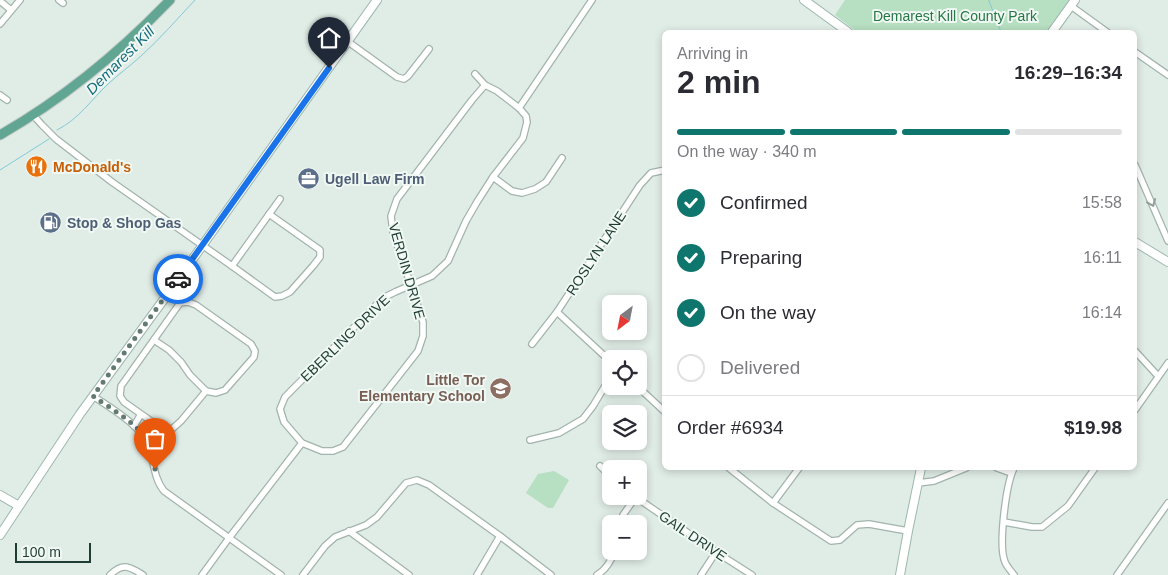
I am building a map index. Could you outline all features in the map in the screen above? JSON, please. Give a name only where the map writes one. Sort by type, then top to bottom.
[{"type":"main road","points":[[0,136],[66,93],[95,70],[136,34],[170,0]]},
{"type":"street","points":[[0,24],[20,0]]},
{"type":"street","points":[[0,535],[93,396],[154,314],[377,0]]},
{"type":"street","points":[[475,74],[485,85],[497,91],[519,108],[592,0]]},
{"type":"street","points":[[804,0],[845,30]]},
{"type":"street","points":[[0,1],[12,10]]},
{"type":"street","points":[[1053,30],[1073,3],[1105,30]]},
{"type":"street","points":[[348,41],[397,78],[404,79],[429,49]]},
{"type":"street","points":[[1137,53],[1168,75]]},
{"type":"street","name":"VERDIN DRIVE","points":[[302,443],[322,450],[333,451],[343,447],[418,351],[423,336],[423,322],[393,232],[391,216],[397,199],[485,85]]},
{"type":"street","points":[[0,95],[7,100]]},
{"type":"street","name":"EBERLING DRIVE","points":[[302,443],[284,422],[280,409],[285,397],[383,298],[432,276],[448,261],[466,221],[493,177],[523,138],[527,122],[526,116],[519,108]]},
{"type":"street","points":[[33,115],[56,139],[112,182],[275,297],[290,292],[314,266],[320,257],[320,250],[269,214]]},
{"type":"street","points":[[493,177],[512,191],[522,193],[535,190],[546,182],[562,158]]},
{"type":"street","points":[[1137,170],[1168,241]]},
{"type":"street","name":"ROSLYN LANE","points":[[532,344],[558,312],[640,185],[651,173],[662,171]]},
{"type":"street","points":[[232,266],[280,199]]},
{"type":"street","points":[[1137,243],[1168,262]]},
{"type":"street","points":[[154,340],[169,350],[181,362],[190,376],[206,391],[216,393],[225,390],[254,357],[255,350],[251,344],[196,305],[188,302],[180,304],[154,340],[121,386],[120,396],[124,402],[161,428],[172,429],[206,391]]},
{"type":"street","points":[[558,312],[602,354]]},
{"type":"street","points":[[1137,353],[1158,376]]},
{"type":"street","points":[[1137,407],[1168,363]]},
{"type":"street","points":[[530,440],[559,433],[583,419],[602,391]]},
{"type":"street","points":[[647,395],[662,409]]},
{"type":"street","points":[[93,396],[134,426],[144,436],[149,446],[159,484],[164,491],[281,575]]},
{"type":"street","points":[[134,426],[141,414]]},
{"type":"street","points":[[202,575],[302,443]]},
{"type":"street","points":[[732,470],[774,503],[832,541],[840,540],[857,525],[869,524],[908,531]]},
{"type":"street","points":[[774,503],[798,470]]},
{"type":"street","points":[[900,575],[921,470]]},
{"type":"street","points":[[918,484],[934,482],[961,470]]},
{"type":"street","points":[[1012,574],[1005,561],[1002,547],[1007,493],[1013,470]]},
{"type":"street","points":[[1004,522],[1042,527],[1068,506],[1094,470]]},
{"type":"street","points":[[303,575],[335,536],[366,525],[377,517],[406,483],[417,480],[429,485],[551,575]]},
{"type":"street","points":[[0,495],[19,506]]},
{"type":"street","points":[[1117,575],[1168,504]]},
{"type":"street","name":"GAIL DRIVE","points":[[646,505],[752,575]]},
{"type":"street","points":[[349,531],[409,575]]},
{"type":"street","points":[[477,575],[500,536]]},
{"type":"street","points":[[701,575],[716,552]]},
{"type":"street","points":[[598,575],[611,560]]},
{"type":"street","points":[[110,575],[118,568],[130,567],[143,575]]},
{"type":"green space","name":"Demarest Kill County Park","points":[[845,0],[1075,0],[1053,30],[854,30],[835,15]]},
{"type":"green space","points":[[554,471],[569,480],[553,508],[548,508],[526,493],[538,474]]},
{"type":"waterway","name":"Demarest Kill","points":[[57,130],[78,115],[108,84],[137,60],[195,0]]},
{"type":"waterway","points":[[989,0],[1000,30]]},
{"type":"waterway","name":"Demarest Kill","points":[[0,170],[49,139]]},
{"type":"way so far","points":[[155,469],[149,446],[144,436],[134,426],[93,396],[178,279]]},
{"type":"place","name":"McDonald's","points":[[37,167]]},
{"type":"place","name":"Ugell Law Firm","points":[[309,179]]},
{"type":"place","name":"Stop & Shop Gas","points":[[51,223]]},
{"type":"place","name":"Little Tor Elementary School","points":[[501,388]]},
{"type":"route","points":[[178,279],[329,68]]}]
